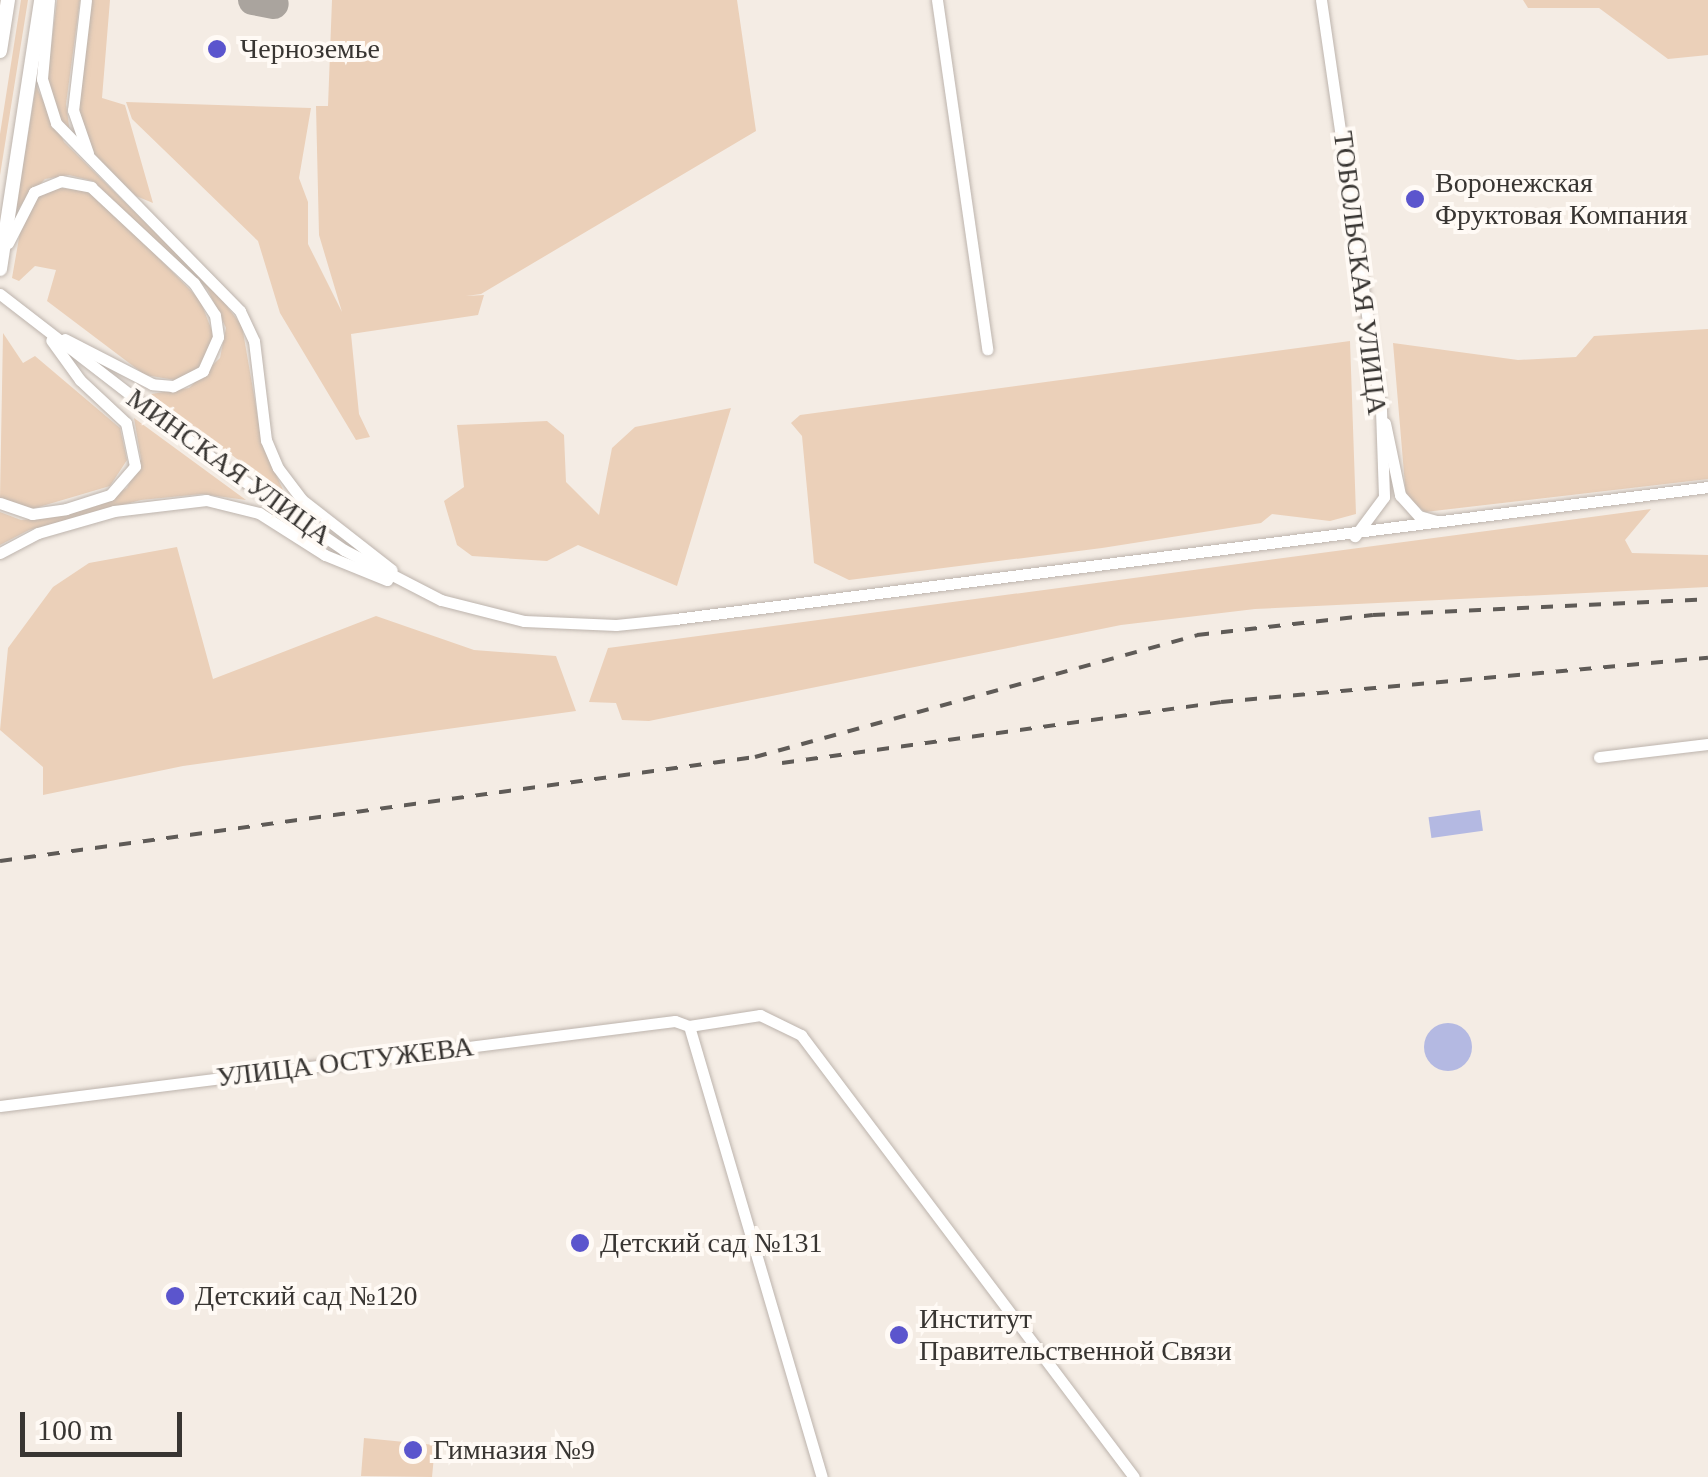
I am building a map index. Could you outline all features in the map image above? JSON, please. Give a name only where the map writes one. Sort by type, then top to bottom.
[{"type":"main road","points":[[0,52],[8,0]]},
{"type":"main road","points":[[1,264],[40,0]]},
{"type":"street","points":[[48,0],[42,80],[48,108],[70,141],[246,321],[266,440],[291,488],[424,593]]},
{"type":"street","points":[[86,0],[73,118],[84,149],[106,176]]},
{"type":"street","points":[[937,0],[988,350]]},
{"type":"street","name":"ТОБОЛЬСКАЯ УЛИЦА","points":[[1321,0],[1381,410],[1384,497],[1355,536]]},
{"type":"street","points":[[1,264],[34,192],[61,181],[82,183],[110,200],[194,283],[215,314],[218,337],[197,376],[162,386],[43,329]]},
{"type":"street","name":"МИНСКАЯ УЛИЦА","points":[[0,294],[303,524],[424,593],[475,611],[616,626],[1355,536],[1708,487]]},
{"type":"street","points":[[0,503],[24,514],[66,509],[116,491],[135,466],[126,423],[80,380],[43,329]]},
{"type":"street","points":[[1381,410],[1400,495],[1419,516],[1446,522]]},
{"type":"street","points":[[0,553],[38,532],[114,511],[172,500],[221,501],[258,513],[325,556],[424,593]]},
{"type":"street","points":[[1599,758],[1708,744]]},
{"type":"street","name":"УЛИЦА ОСТУЖЕВА","points":[[0,1106],[675,1021],[690,1026],[760,1016],[802,1035],[1134,1477]]},
{"type":"street","points":[[690,1026],[822,1477]]},
{"type":"shaded area","points":[[21,0],[28,0],[0,175],[0,134]]},
{"type":"shaded area","points":[[57,0],[80,0],[66,104],[70,133],[57,116],[47,78]]},
{"type":"shaded area","points":[[91,0],[110,0],[102,98],[125,105],[153,203],[136,196],[91,151],[77,112]]},
{"type":"shaded area","points":[[332,0],[737,0],[756,131],[481,294],[466,296],[484,295],[478,315],[351,334],[359,414],[370,437],[356,440],[280,313],[258,241],[132,119],[126,102],[311,108],[299,178],[308,202],[308,244],[342,312],[319,235],[316,106],[328,106]]},
{"type":"shaded area","points":[[1523,0],[1708,0],[1708,55],[1668,59],[1599,8],[1528,8]]},
{"type":"shaded area","points":[[36,86],[64,142],[220,297],[242,326],[263,447],[286,496],[151,394],[189,388],[220,358],[226,328],[207,288],[93,181],[69,175],[45,179],[15,212]]},
{"type":"shaded area","points":[[55,188],[83,189],[101,199],[200,300],[214,336],[201,367],[175,380],[145,375],[47,301],[56,270],[35,266],[19,281],[12,278],[22,221],[38,196]]},
{"type":"shaded area","points":[[1708,329],[1708,479],[1425,512],[1406,497],[1393,343],[1518,360],[1576,357],[1594,336]]},
{"type":"shaded area","points":[[3,333],[23,363],[35,356],[120,428],[127,460],[110,486],[32,509],[0,498]]},
{"type":"shaded area","points":[[1350,341],[1356,514],[1330,521],[1272,514],[1261,523],[1102,548],[849,580],[814,563],[802,436],[791,423],[800,415]]},
{"type":"shaded area","points":[[731,408],[677,586],[578,545],[547,561],[472,556],[457,545],[444,501],[464,487],[457,425],[547,421],[564,435],[566,482],[599,515],[612,448],[635,427]]},
{"type":"shaded area","points":[[134,418],[246,500],[202,494],[141,500],[29,530],[0,545],[0,512],[21,520],[46,518],[101,503],[127,488],[141,459]]},
{"type":"shaded area","points":[[1651,509],[1625,540],[1632,553],[1708,555],[1708,587],[1255,609],[1121,625],[649,721],[622,720],[616,703],[589,702],[608,648]]},
{"type":"shaded area","points":[[177,547],[213,679],[376,616],[474,650],[556,656],[576,711],[183,766],[43,795],[43,767],[0,730],[8,648],[53,587],[89,563]]},
{"type":"shaded area","points":[[364,1438],[435,1445],[432,1477],[361,1476]]},
{"type":"water","points":[[1480,810],[1483,831],[1431,838],[1429,817]]},
{"type":"water","points":[[1448,1023],[1465,1030],[1472,1047],[1465,1064],[1448,1071],[1431,1064],[1424,1047],[1431,1030]]},
{"type":"taxiway","points":[[253,0],[274,4]]},
{"type":"railway","points":[[0,861],[755,757],[1197,635],[1373,615],[1708,599]]},
{"type":"railway","points":[[782,763],[1221,702],[1708,658]]},
{"type":"place","name":"Черноземье","points":[[217,49]]},
{"type":"place","name":"Воронежская Фруктовая Компания","points":[[1415,199]]},
{"type":"place","name":"Детский сад №131","points":[[580,1243]]},
{"type":"place","name":"Детский сад №120","points":[[175,1296]]},
{"type":"place","name":"Институт Правительственной Связи","points":[[899,1335]]},
{"type":"place","name":"Гимназия №9","points":[[413,1450]]}]
